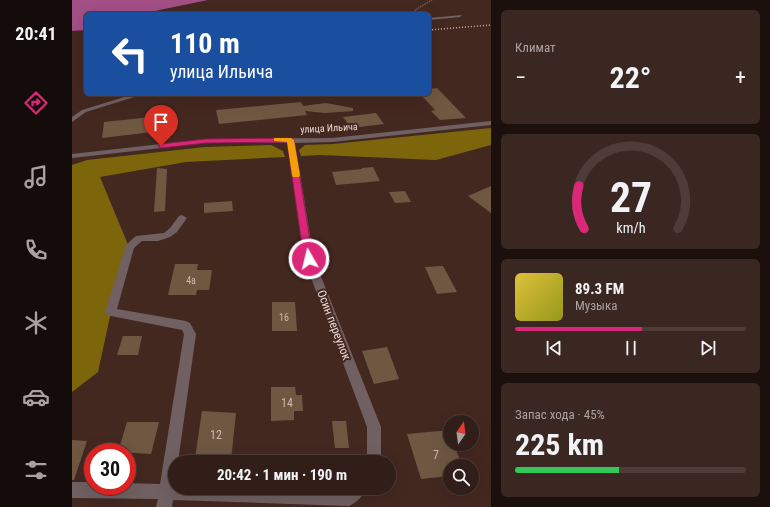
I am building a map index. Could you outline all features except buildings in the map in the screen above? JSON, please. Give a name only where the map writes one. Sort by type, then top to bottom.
[{"type":"street","points":[[431,19],[460,16]]},
{"type":"street","points":[[72,120],[84,111],[134,96]]},
{"type":"street","name":"улица Ильича","points":[[72,156],[206,141],[332,140],[491,123]]},
{"type":"street","name":"Осин переулок","points":[[291,140],[309,259],[374,427],[374,455]]},
{"type":"street","points":[[165,500],[190,334],[186,326],[111,312],[129,247],[135,240],[148,236],[163,237],[168,235],[182,218]]},
{"type":"street","points":[[72,490],[75,489],[165,500],[349,498],[352,495]]},
{"type":"path","points":[[416,12],[415,10],[432,0]]},
{"type":"shaded area","points":[[72,0],[208,0],[150,12],[84,12],[84,30],[72,31]]},
{"type":"shaded area","points":[[491,128],[491,145],[436,160],[320,155],[301,156],[299,150],[305,145],[333,144]]},
{"type":"shaded area","points":[[271,145],[283,151],[285,157],[186,162],[100,177],[129,247],[111,312],[98,372],[72,392],[72,165],[87,160],[205,147]]},
{"type":"railway","points":[[431,30],[491,25]]},
{"type":"slow traffic","points":[[277,140],[291,140],[296,175]]},
{"type":"route","points":[[161,146],[206,141],[291,140],[309,259]]}]
